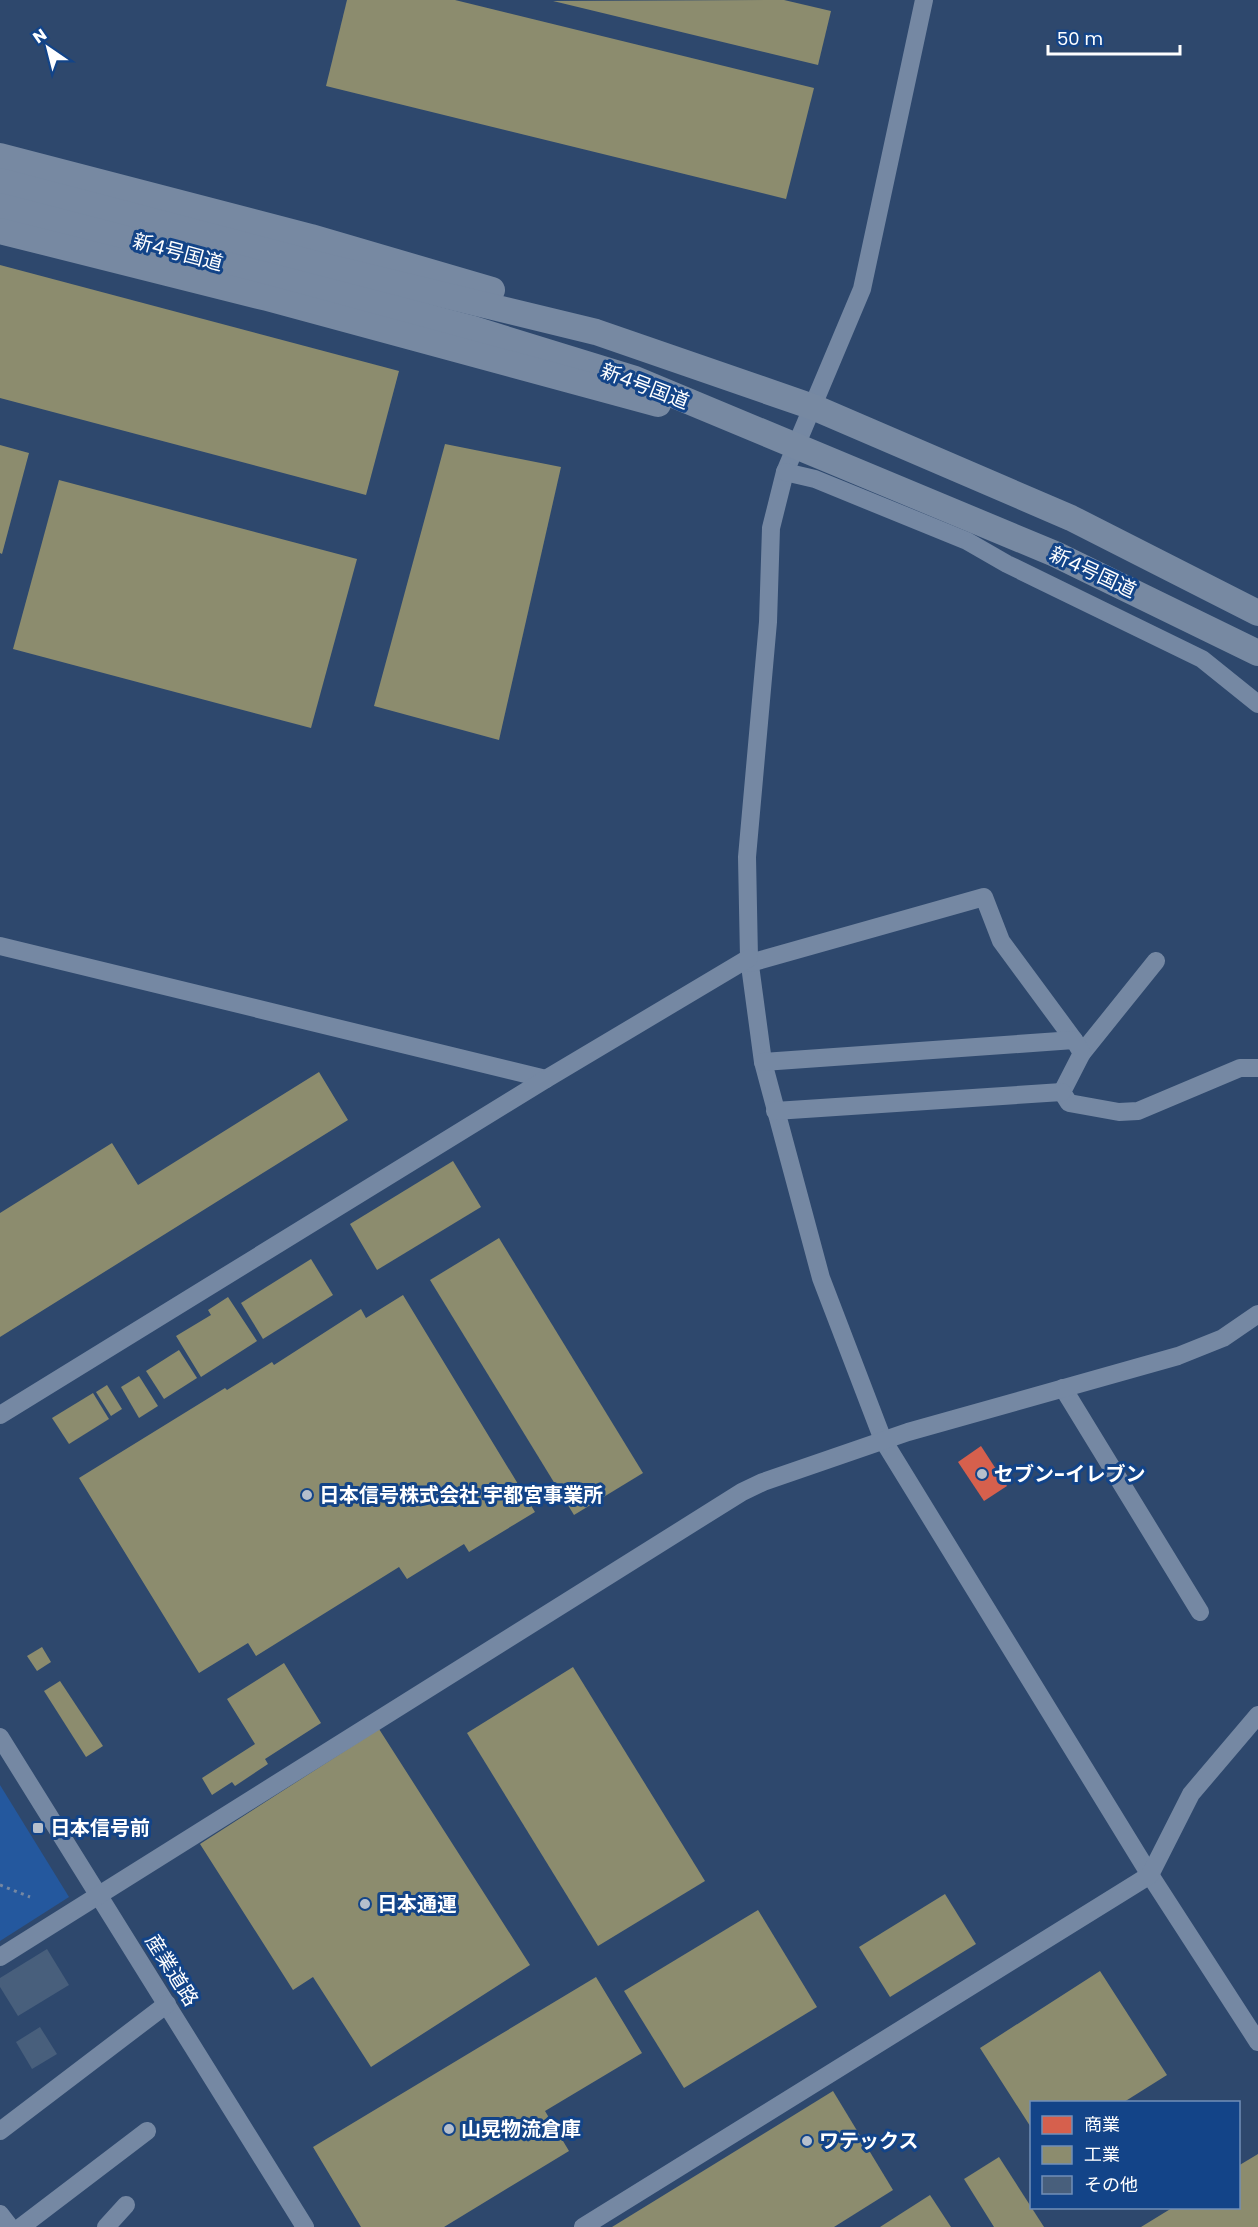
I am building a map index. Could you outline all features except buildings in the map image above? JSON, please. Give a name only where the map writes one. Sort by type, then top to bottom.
[{"type":"highway","points":[[0,156],[311,237],[553,308],[596,332]]},
{"type":"highway","name":"新4号国道","points":[[0,181],[328,267],[596,332],[813,407],[1071,518],[1258,614]]},
{"type":"highway","name":"新4号国道","points":[[0,206],[470,328],[635,379],[1055,554],[1258,653]]},
{"type":"highway","points":[[0,231],[279,301],[748,427]]},
{"type":"street","points":[[924,0],[862,289],[785,472],[771,528],[768,622],[747,857],[750,960],[763,1062],[821,1278],[883,1440],[1150,1875],[1258,2042]]},
{"type":"street","points":[[785,472],[815,479],[967,541],[1007,564],[1202,660],[1258,704]]},
{"type":"street","points":[[0,1415],[546,1079],[750,960],[984,897],[1001,941],[1078,1047]]},
{"type":"street","points":[[0,946],[546,1079]]},
{"type":"street","points":[[1062,1092],[1078,1047],[1156,961]]},
{"type":"street","points":[[763,1062],[1078,1047]]},
{"type":"street","points":[[1062,1092],[1070,1103],[1119,1112],[1138,1111],[1240,1068],[1258,1068]]},
{"type":"street","points":[[775,1111],[1062,1092]]},
{"type":"street","points":[[0,1957],[742,1492],[763,1482],[883,1440],[1178,1356],[1223,1338],[1258,1314]]},
{"type":"street","points":[[1063,1388],[1200,1612]]},
{"type":"street","points":[[583,2227],[1150,1875],[1191,1794],[1258,1715]]},
{"type":"street","name":"産業道路","points":[[0,1737],[305,2227]]},
{"type":"street","points":[[0,2131],[167,2004]]},
{"type":"street","points":[[21,2227],[147,2131]]},
{"type":"street","points":[[106,2227],[126,2205]]},
{"type":"street","points":[[0,2214],[10,2227]]},
{"type":"path","points":[[0,1885],[30,1898]]},
{"type":"shaded area","points":[[0,1785],[69,1897],[0,1941]]},
{"type":"place","name":"セブン-イレブン","points":[[982,1474]]},
{"type":"place","name":"日本信号株式会社 宇都宮事業所","points":[[307,1495]]},
{"type":"place","name":"日本信号前","points":[[38,1828]]},
{"type":"place","name":"日本通運","points":[[365,1904]]},
{"type":"place","name":"山晃物流倉庫","points":[[449,2129]]},
{"type":"place","name":"ワテックス","points":[[807,2141]]}]
